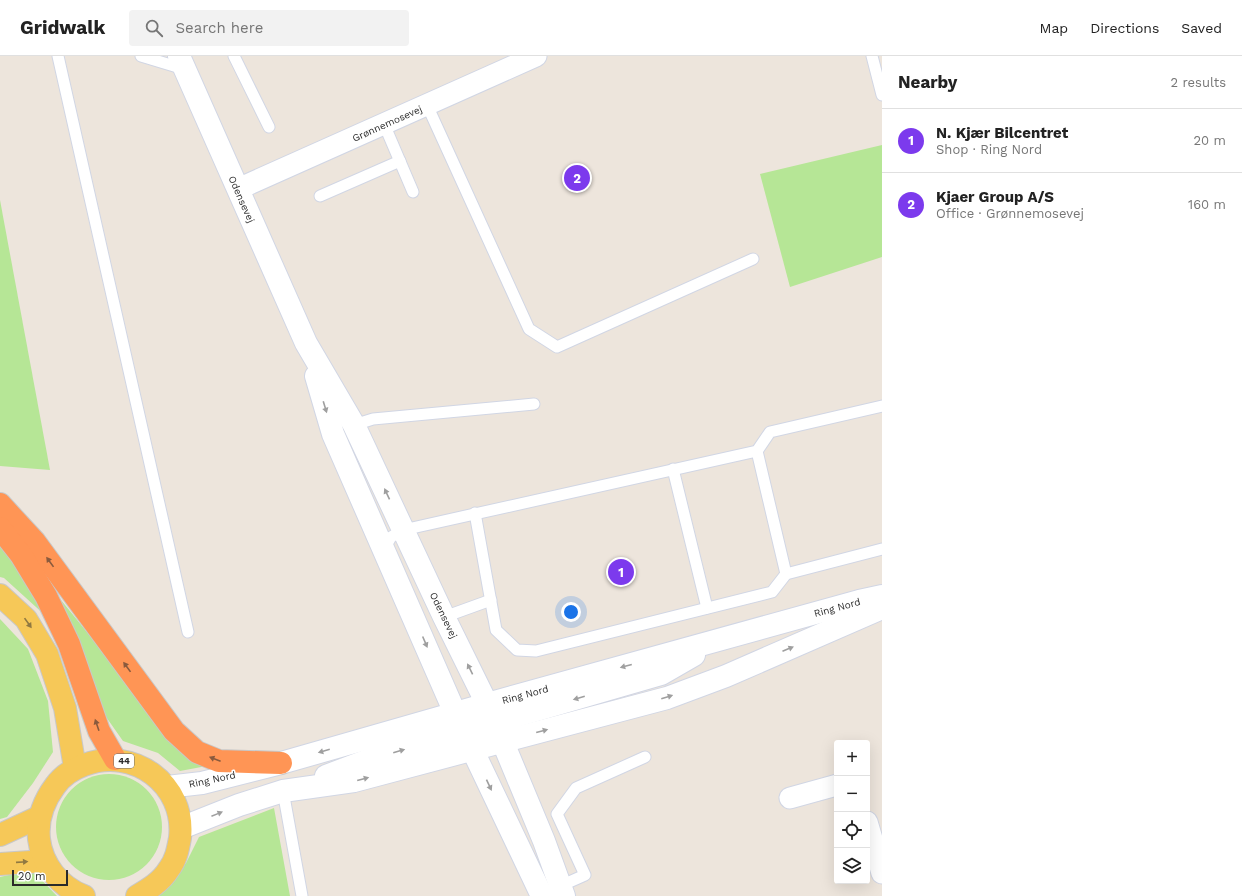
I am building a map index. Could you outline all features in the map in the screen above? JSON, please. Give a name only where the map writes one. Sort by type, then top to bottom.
[{"type":"highway","points":[[0,504],[35,542],[174,731],[197,752],[219,761],[281,763]]},
{"type":"highway","points":[[0,528],[21,555],[46,596],[69,644],[99,731],[116,759]]},
{"type":"main road","name":"Odensevej","points":[[182,63],[306,343],[354,425],[393,538],[480,727],[552,893]]},
{"type":"main road","name":"Odensevej","points":[[306,343],[333,434],[368,512],[393,538],[444,617],[480,727],[544,841],[552,893]]},
{"type":"main road","points":[[0,595],[26,619],[47,654],[65,708],[75,768]]},
{"type":"main road","name":"Ring Nord","points":[[181,828],[239,805],[283,791],[354,781],[480,727],[717,641],[859,601],[882,596]]},
{"type":"main road","name":"Ring Nord","points":[[167,788],[202,783],[281,763],[480,727],[667,698],[726,676],[882,608]]},
{"type":"main road","name":"44","points":[[84,896],[74,892],[57,878],[45,861],[40,846],[38,832],[39,817],[46,797],[58,780],[75,768],[94,760],[116,759],[135,764],[152,774],[167,788],[174,800],[179,814],[181,828],[178,850],[170,869],[155,885],[137,896]]},
{"type":"main road","points":[[0,835],[39,817]]},
{"type":"main road","points":[[0,864],[45,861]]},
{"type":"street","name":"Grønnemosevej","points":[[238,189],[535,56]]},
{"type":"street","points":[[790,798],[834,786]]},
{"type":"street","points":[[870,832],[882,873]]},
{"type":"lane","points":[[58,56],[188,632]]},
{"type":"lane","points":[[141,56],[182,63]]},
{"type":"lane","points":[[234,56],[269,127]]},
{"type":"lane","points":[[872,56],[882,95]]},
{"type":"lane","points":[[427,105],[529,329],[557,347],[753,259]]},
{"type":"lane","points":[[384,124],[413,192]]},
{"type":"lane","points":[[320,196],[400,161]]},
{"type":"lane","points":[[354,425],[373,419],[534,404]]},
{"type":"lane","points":[[393,538],[475,513],[757,450],[770,432],[882,406]]},
{"type":"lane","points":[[757,450],[786,574]]},
{"type":"lane","points":[[673,469],[707,608]]},
{"type":"lane","points":[[475,513],[496,630],[517,650],[536,651],[772,592],[786,574],[882,549]]},
{"type":"lane","points":[[444,617],[491,600]]},
{"type":"lane","points":[[552,893],[585,875],[557,814],[576,788],[645,757]]},
{"type":"lane","points":[[283,791],[302,896]]},
{"type":"green space","points":[[882,145],[882,257],[790,287],[760,174]]},
{"type":"green space","points":[[0,200],[50,470],[0,466]]},
{"type":"green space","points":[[0,542],[10,552],[47,617],[4,578],[0,577]]},
{"type":"green space","points":[[61,600],[176,743],[212,765],[180,771],[158,753],[123,741],[104,714]]},
{"type":"green space","points":[[0,619],[28,649],[48,701],[53,752],[33,783],[7,817],[0,819]]},
{"type":"green space","points":[[109,774],[129,778],[146,790],[158,807],[162,827],[158,847],[146,864],[129,876],[109,880],[89,876],[72,864],[60,847],[56,827],[60,807],[72,790],[89,778]]},
{"type":"green space","points":[[274,808],[290,896],[159,896],[186,863],[199,837]]},
{"type":"green space","points":[[32,870],[57,896],[0,896],[0,877]]},
{"type":"place","name":"Kjaer Group A/S","points":[[577,178]]},
{"type":"place","name":"N. Kjær Bilcentret","points":[[621,572]]}]
